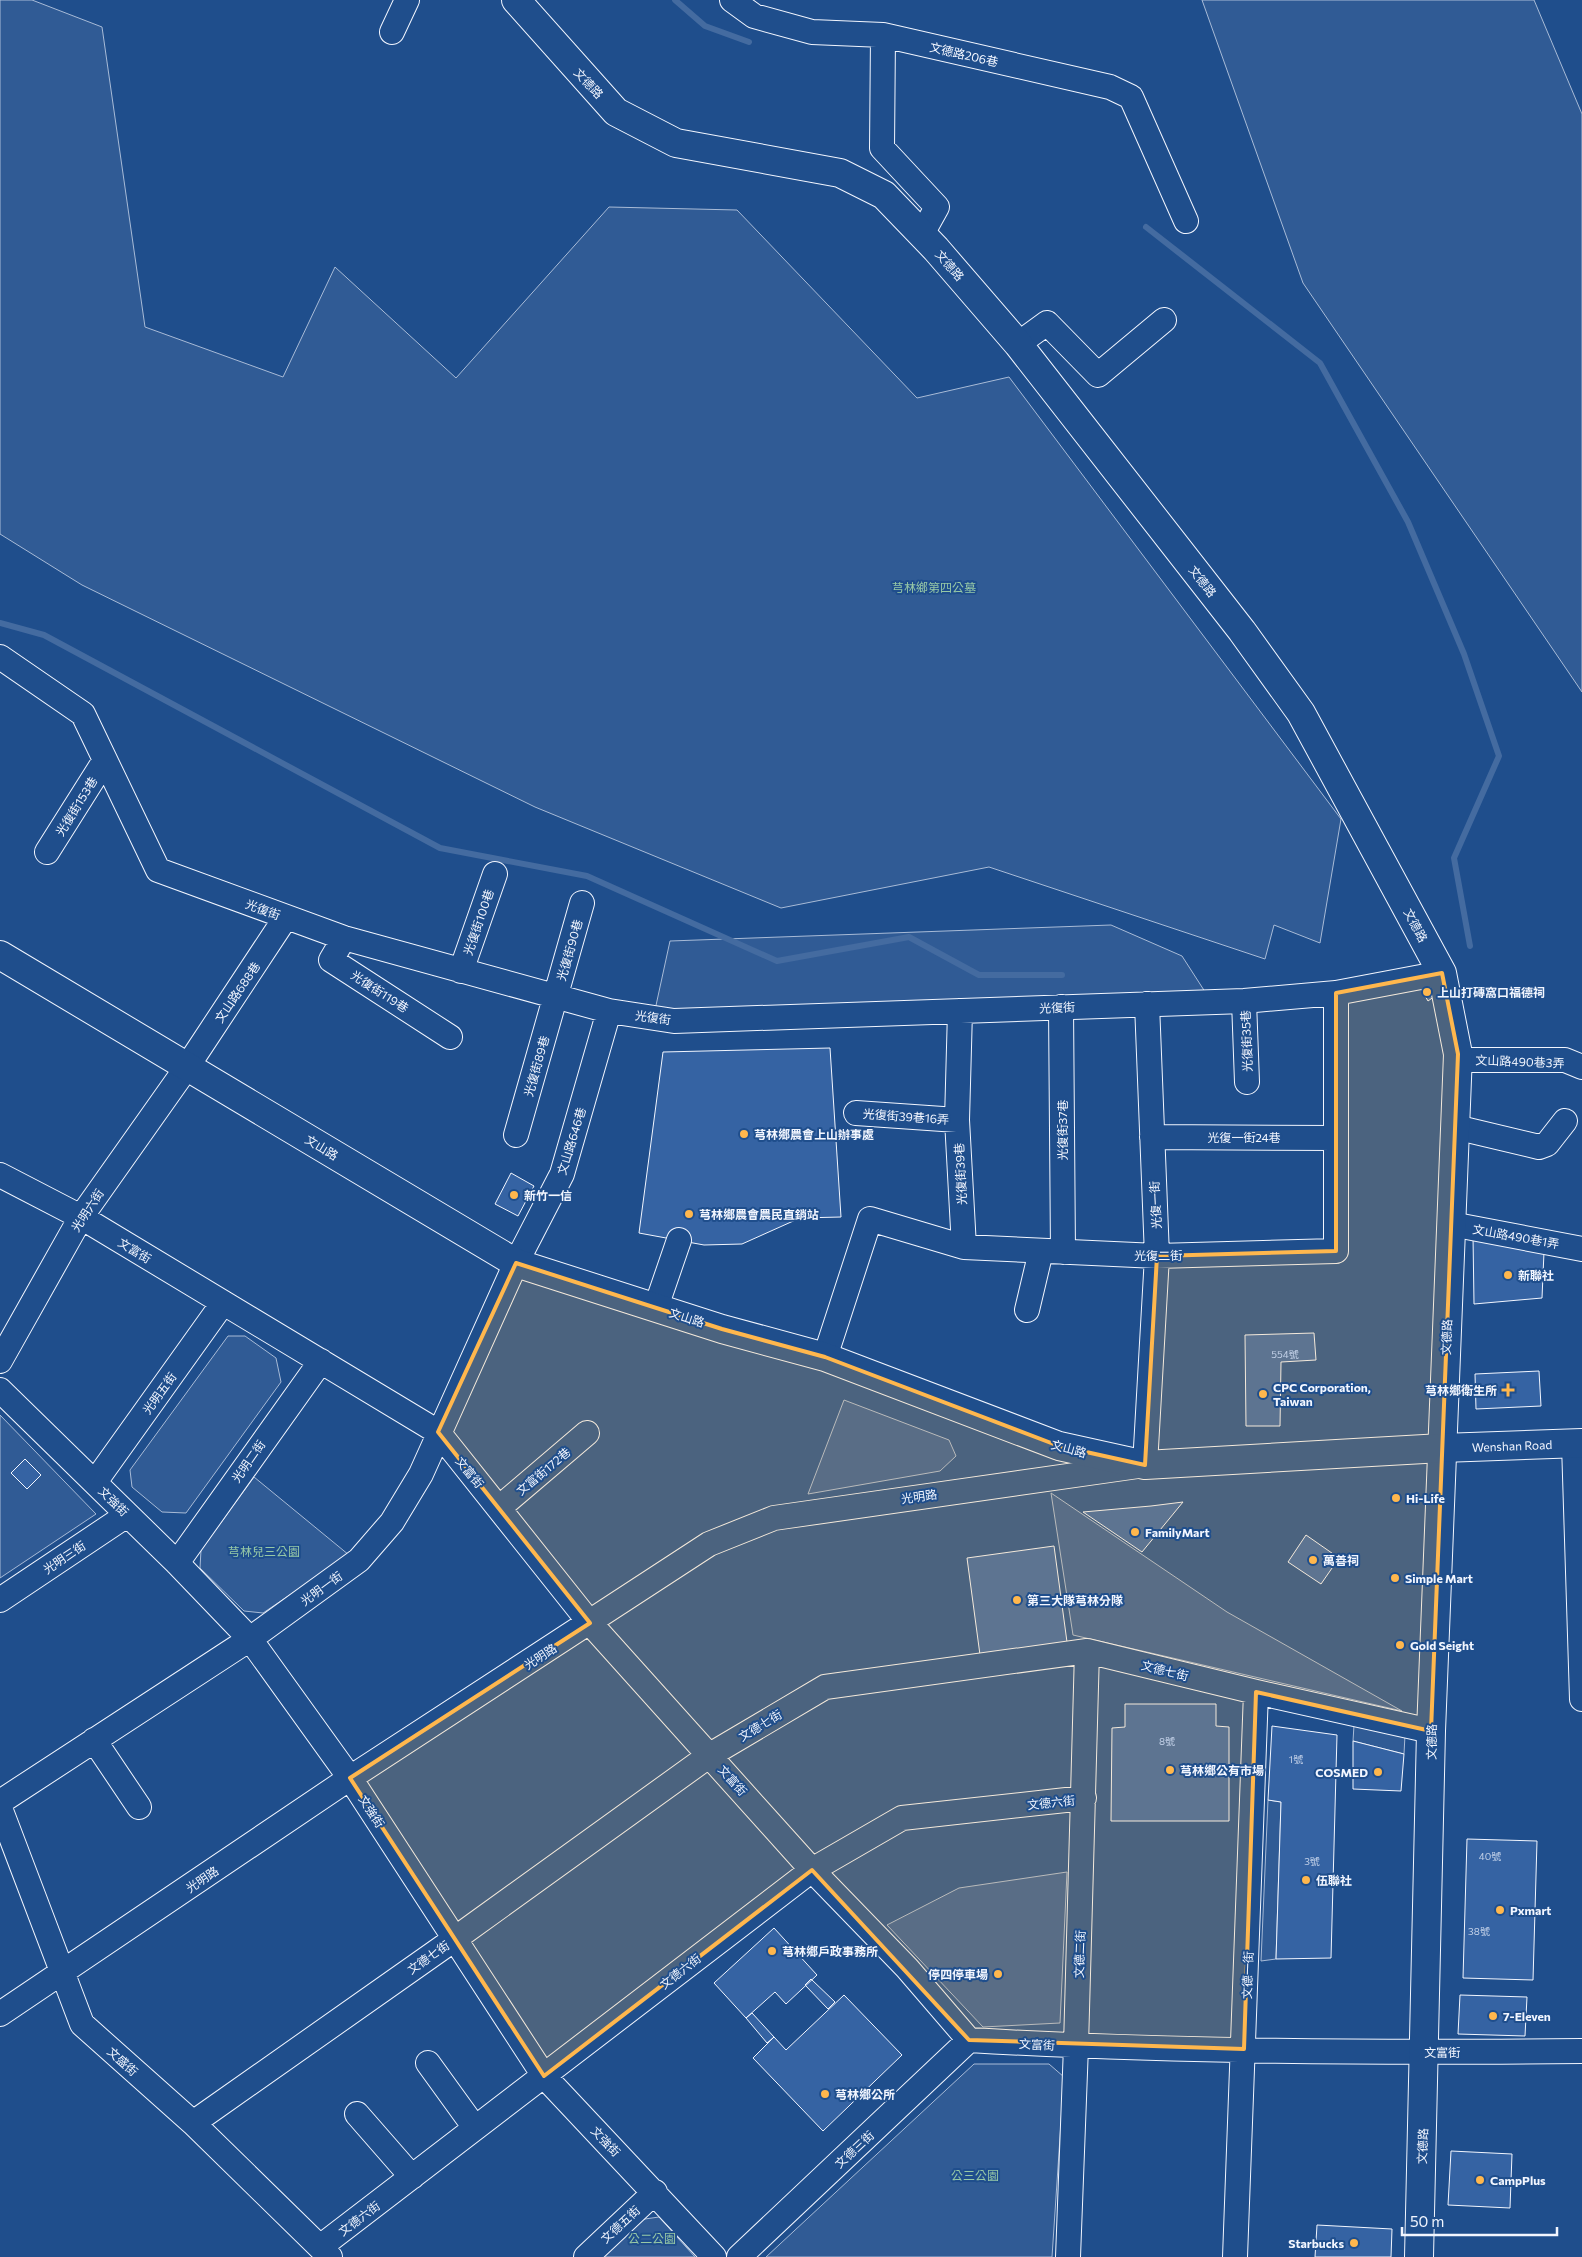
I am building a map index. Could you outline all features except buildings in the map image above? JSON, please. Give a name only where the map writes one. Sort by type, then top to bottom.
[{"type":"main road","name":"文德路","points":[[516,0],[616,112],[676,143],[840,173],[884,195],[922,234],[1018,344],[1242,631],[1301,713],[1442,973],[1457,1060],[1431,1731],[1419,2257]]},
{"type":"main road","name":"文山路","points":[[0,955],[516,1263],[722,1329],[825,1356],[1059,1446],[1145,1465],[1442,1448]]},
{"type":"main road","name":"Wenshan Road","points":[[1442,1448],[1578,1444]]},
{"type":"street","points":[[392,32],[407,0]]},
{"type":"street","points":[[732,0],[754,16],[812,32],[883,35],[882,148],[937,207],[922,234]]},
{"type":"street","name":"文德路206巷","points":[[883,35],[1110,88],[1131,97],[1186,221]]},
{"type":"street","points":[[1018,344],[1047,323],[1098,375],[1164,320]]},
{"type":"street","name":"光復街","points":[[2,662],[83,714],[158,870],[344,938],[609,1011],[674,1021],[1244,1001],[1336,994],[1442,973]]},
{"type":"street","name":"光復街153巷","points":[[47,852],[105,760]]},
{"type":"street","name":"光復街100巷","points":[[461,970],[494,874]]},
{"type":"street","name":"光復街90巷","points":[[556,997],[582,902]]},
{"type":"street","name":"文山路688巷","points":[[187,1067],[286,917]]},
{"type":"street","name":"光復街119巷","points":[[344,938],[331,960],[450,1037]]},
{"type":"street","name":"光復二街","points":[[825,1356],[870,1219],[964,1248],[1157,1256],[1336,1251],[1336,994]]},
{"type":"street","name":"光復街89巷","points":[[516,1135],[556,997]]},
{"type":"street","name":"光復街35巷","points":[[1244,1001],[1247,1082]]},
{"type":"street","name":"光復一街","points":[[1145,1465],[1157,1256],[1147,1004]]},
{"type":"street","name":"光復街37巷","points":[[1027,1310],[1052,1251],[1060,1007]]},
{"type":"street","name":"文山路646巷","points":[[516,1263],[562,1174],[609,1011]]},
{"type":"street","name":"光復街39巷","points":[[960,1011],[957,1120],[964,1248]]},
{"type":"street","name":"文山路490巷3弄","points":[[1457,1060],[1565,1060],[1582,1067]]},
{"type":"street","name":"光明六街","points":[[0,1361],[81,1217],[187,1067]]},
{"type":"street","name":"光復街39巷16弄","points":[[856,1113],[957,1120]]},
{"type":"street","points":[[1455,1127],[1539,1147],[1547,1144],[1565,1121]]},
{"type":"street","name":"光復一街24巷","points":[[1152,1137],[1336,1138]]},
{"type":"street","name":"文富街","points":[[0,1175],[81,1217],[438,1432],[590,1623],[812,1870],[907,1968],[969,2040],[1076,2046],[1424,2052],[1582,2051]]},
{"type":"street","name":"文山路490巷1弄","points":[[1451,1224],[1582,1248]]},
{"type":"street","points":[[656,1308],[680,1240]]},
{"type":"street","name":"光明一街","points":[[0,1802],[250,1639],[359,1560],[392,1522],[421,1474],[438,1432],[516,1263]]},
{"type":"street","name":"光明五街","points":[[95,1482],[223,1303]]},
{"type":"street","name":"光明二街","points":[[177,1563],[320,1361]]},
{"type":"street","name":"文強街","points":[[0,1390],[177,1563],[250,1639],[350,1778],[456,1938],[544,2076],[714,2257]]},
{"type":"street","name":"文富街172巷","points":[[499,1508],[587,1433]]},
{"type":"street","points":[[1578,1444],[1582,1699]]},
{"type":"street","name":"光明路","points":[[0,2014],[350,1778],[709,1544],[774,1518],[1145,1465]]},
{"type":"street","name":"光明三街","points":[[0,1600],[128,1515]]},
{"type":"street","name":"文德七街","points":[[193,2123],[456,1938],[710,1755],[825,1687],[1087,1651],[1256,1692],[1431,1731]]},
{"type":"street","name":"文德二街","points":[[1068,2257],[1084,1798],[1087,1651]]},
{"type":"street","name":"文德一街","points":[[1235,2257],[1256,1692]]},
{"type":"street","points":[[94,1740],[138,1807]]},
{"type":"street","name":"文德六街","points":[[325,2252],[412,2177],[812,1870],[902,1818],[1084,1798]]},
{"type":"street","name":"文盛街","points":[[0,1808],[82,2024],[193,2123],[325,2252]]},
{"type":"street","name":"文德三街","points":[[739,2257],[969,2040]]},
{"type":"street","points":[[428,2063],[475,2128]]},
{"type":"street","points":[[357,2114],[412,2177]]},
{"type":"street","name":"文德五街","points":[[586,2257],[655,2192]]},
{"type":"highlighted area","points":[[1442,973],[1458,1054],[1431,1731],[1256,1692],[1244,2049],[969,2040],[812,1870],[544,2076],[350,1778],[590,1623],[438,1432],[516,1263],[722,1329],[825,1357],[1059,1446],[1145,1465],[1157,1256],[1336,1251],[1336,993]]},
{"type":"shaded area","points":[[0,0],[32,0],[102,27],[145,327],[283,377],[335,267],[456,378],[609,207],[737,210],[917,398],[1009,377],[1341,819],[1320,943],[1274,925],[1265,959],[989,867],[781,908],[535,807],[82,585],[0,534]]},
{"type":"shaded area","points":[[1202,0],[1534,0],[1582,114],[1582,692],[1303,283]]},
{"type":"shaded area","points":[[1111,925],[1182,956],[1209,998],[655,1010],[670,941]]},
{"type":"shaded area","points":[[228,1336],[245,1336],[276,1358],[281,1382],[186,1513],[162,1512],[132,1487],[130,1470]]},
{"type":"shaded area","points":[[844,1400],[949,1440],[956,1456],[940,1471],[808,1494]]},
{"type":"shaded area","points":[[0,1415],[96,1514],[0,1578]]},
{"type":"shaded area","name":"芎林兒三公園","points":[[254,1477],[349,1555],[263,1613],[244,1611],[200,1568],[201,1550]]},
{"type":"shaded area","points":[[1051,1493],[1227,1612],[1402,1711],[1073,1635]]},
{"type":"shaded area","points":[[1354,1725],[1405,1735],[1404,1754],[1353,1741]]},
{"type":"shaded area","points":[[1268,1800],[1281,1802],[1276,1959],[1261,1961]]},
{"type":"shaded area","name":"停四停車場","points":[[1067,1872],[1060,2023],[983,2027],[887,1925],[959,1888]]},
{"type":"shaded area","name":"公三公園","points":[[974,2064],[1049,2064],[1064,2077],[1052,2257],[766,2257]]},
{"type":"shaded area","name":"公二公園","points":[[659,2217],[695,2257],[599,2257],[638,2220]]},
{"type":"waterway","points":[[675,0],[705,26],[749,42]]},
{"type":"waterway","points":[[1146,227],[1320,363],[1408,522],[1464,654],[1499,756],[1454,858],[1470,946]]},
{"type":"waterway","points":[[0,623],[44,635],[440,848],[587,876],[777,961],[909,937],[979,975],[1062,975]]},
{"type":"place","name":"上山打磚窩口福德祠","points":[[1427,992]]},
{"type":"place","name":"芎林鄉農會上山辦事處","points":[[744,1134]]},
{"type":"place","name":"新竹一信","points":[[514,1195]]},
{"type":"place","name":"芎林鄉農會農民直銷站","points":[[689,1214]]},
{"type":"place","name":"新聯社","points":[[1508,1275]]},
{"type":"place","name":"芎林鄉衛生所","points":[[1508,1390]]},
{"type":"place","name":"CPC Corporation, Taiwan","points":[[1263,1394]]},
{"type":"place","name":"Hi-Life","points":[[1396,1498]]},
{"type":"place","name":"FamilyMart","points":[[1135,1532]]},
{"type":"place","name":"萬善祠","points":[[1313,1560]]},
{"type":"place","name":"Simple Mart","points":[[1395,1578]]},
{"type":"place","name":"第三大隊芎林分隊","points":[[1017,1600]]},
{"type":"place","name":"Gold Seight","points":[[1400,1645]]},
{"type":"place","name":"芎林鄉公有市場","points":[[1170,1770]]},
{"type":"place","name":"COSMED","points":[[1378,1772]]},
{"type":"place","name":"伍聯社","points":[[1306,1880]]},
{"type":"place","name":"Pxmart","points":[[1500,1910]]},
{"type":"place","name":"芎林鄉戶政事務所","points":[[772,1951]]},
{"type":"place","name":"停四停車場","points":[[998,1974]]},
{"type":"place","name":"7-Eleven","points":[[1493,2016]]},
{"type":"place","name":"芎林鄉公所","points":[[825,2094]]},
{"type":"place","name":"CampPlus","points":[[1480,2180]]},
{"type":"place","name":"Starbucks","points":[[1354,2243]]},
{"type":"park label","name":"芎林鄉第四公墓","points":[[934,587]]}]
